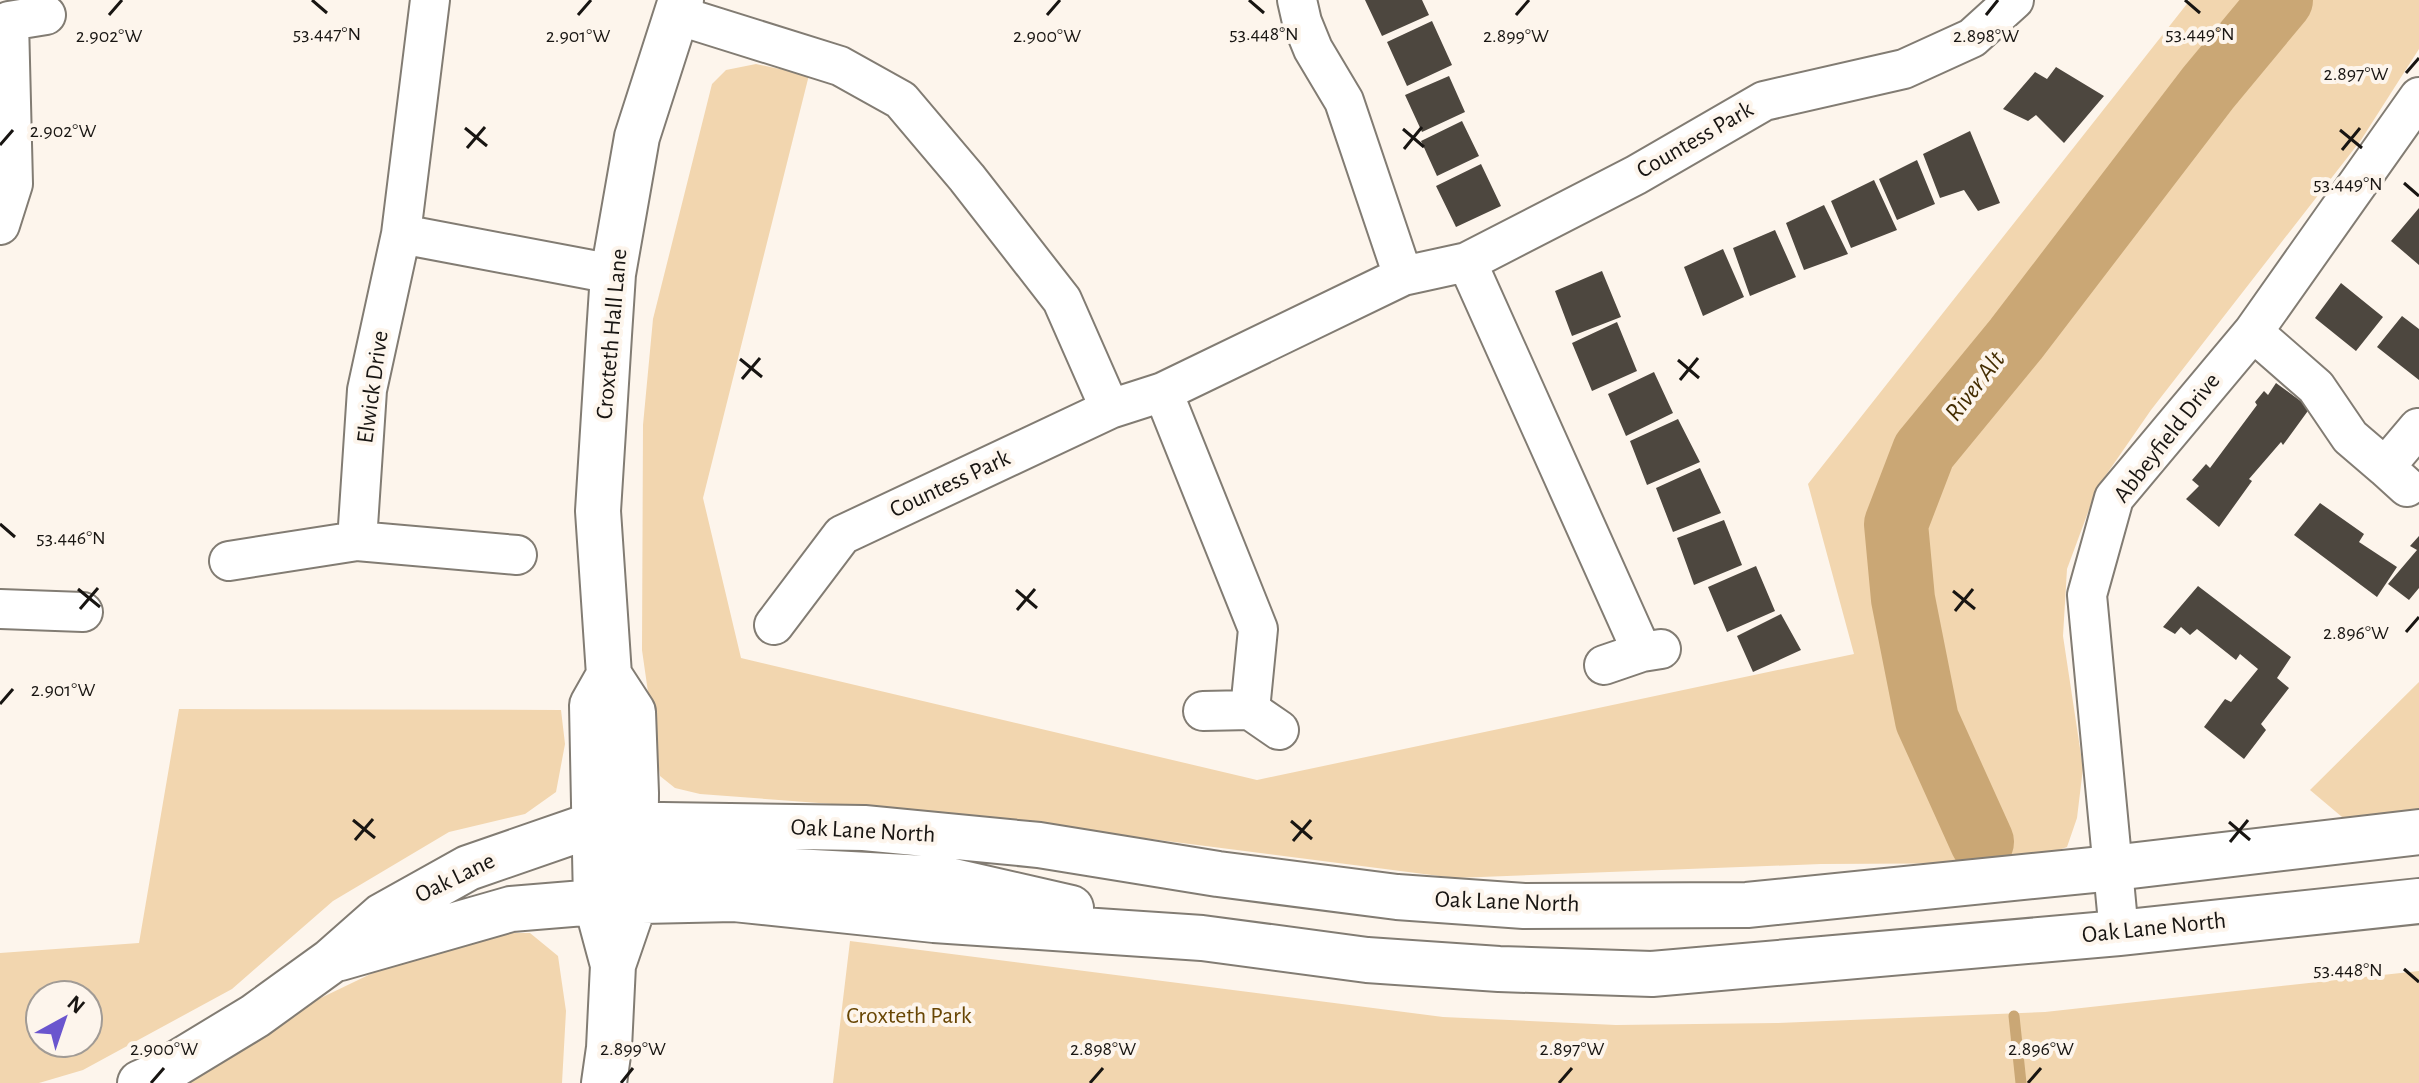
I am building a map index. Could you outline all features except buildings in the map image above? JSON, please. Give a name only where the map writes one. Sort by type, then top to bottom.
[{"type":"street","name":"Elwick Drive","points":[[357,541],[367,390],[401,234],[430,0]]},
{"type":"street","points":[[1297,0],[1313,49],[1344,101],[1403,276]]},
{"type":"street","name":"Countess Park","points":[[774,625],[842,535],[1110,409],[1163,392],[1403,276],[1467,262],[1636,175],[1764,101],[1904,69],[1972,38],[2014,0]]},
{"type":"street","points":[[679,8],[840,66],[901,100],[967,178],[1062,300],[1110,409]]},
{"type":"street","name":"Croxteth Hall Lane","points":[[604,1083],[609,1048],[621,834],[592,705],[609,675],[598,511],[613,274],[637,137],[679,8]]},
{"type":"street","points":[[0,225],[13,184],[9,21],[46,15]]},
{"type":"street","name":"Abbeyfield Drive","points":[[2119,933],[2087,595],[2114,498],[2253,332],[2419,97]]},
{"type":"street","points":[[401,234],[613,274]]},
{"type":"street","points":[[1467,262],[1652,651],[1604,665]]},
{"type":"street","points":[[2253,332],[2316,387],[2350,437],[2396,477],[2418,428]]},
{"type":"street","points":[[1163,392],[1258,629],[1264,720],[1203,711]]},
{"type":"street","points":[[229,561],[357,541],[517,555]]},
{"type":"street","points":[[0,609],[83,612]]},
{"type":"street","name":"Oak Lane North","points":[[621,834],[880,830],[1039,845],[1218,874],[1397,897],[1524,906],[1747,905],[2113,868],[2419,832]]},
{"type":"street","points":[[621,834],[661,867],[944,879],[1202,938]]},
{"type":"street","name":"Oak Lane","points":[[140,1083],[255,1016],[331,961],[382,916],[468,868],[621,834]]},
{"type":"street","name":"Oak Lane North","points":[[616,901],[734,899],[934,920],[1202,938],[1367,960],[1499,969],[1652,974],[2119,933],[2419,901]]},
{"type":"street","name":"Oak Lane","points":[[331,961],[511,909],[616,901]]},
{"type":"green space","points":[[2190,0],[2419,0],[2419,49],[2361,140],[2151,410],[2097,488],[2067,569],[2063,636],[2083,768],[2077,818],[2067,847],[2021,863],[1821,864],[1455,878],[939,812],[700,794],[675,788],[660,776],[642,650],[643,425],[653,319],[712,84],[726,70],[756,64],[809,75],[703,498],[741,658],[1257,780],[1854,654],[1808,484]]},
{"type":"green space","points":[[2419,682],[2419,812],[2348,822],[2310,790]]},
{"type":"green space","points":[[179,709],[561,710],[565,744],[556,792],[525,814],[449,832],[333,901],[232,989],[104,1059],[104,979],[24,979],[24,1059],[103,1059],[83,1070],[39,1083],[0,1083],[0,953],[139,943]]},
{"type":"green space","points":[[485,933],[530,933],[558,956],[566,1011],[562,1083],[188,1083],[302,1007],[408,956]]},
{"type":"green space","name":"Croxteth Park","points":[[850,941],[1443,1017],[1616,1025],[1777,1023],[2045,1012],[2419,971],[2419,1083],[833,1083]]},
{"type":"waterway","name":"River Alt","points":[[1982,842],[1927,720],[1903,599],[1896,524],[1924,451],[2016,339],[2208,88],[2281,0]]},
{"type":"waterway","name":"River Alt","points":[[2014,1016],[2021,1083]]}]
